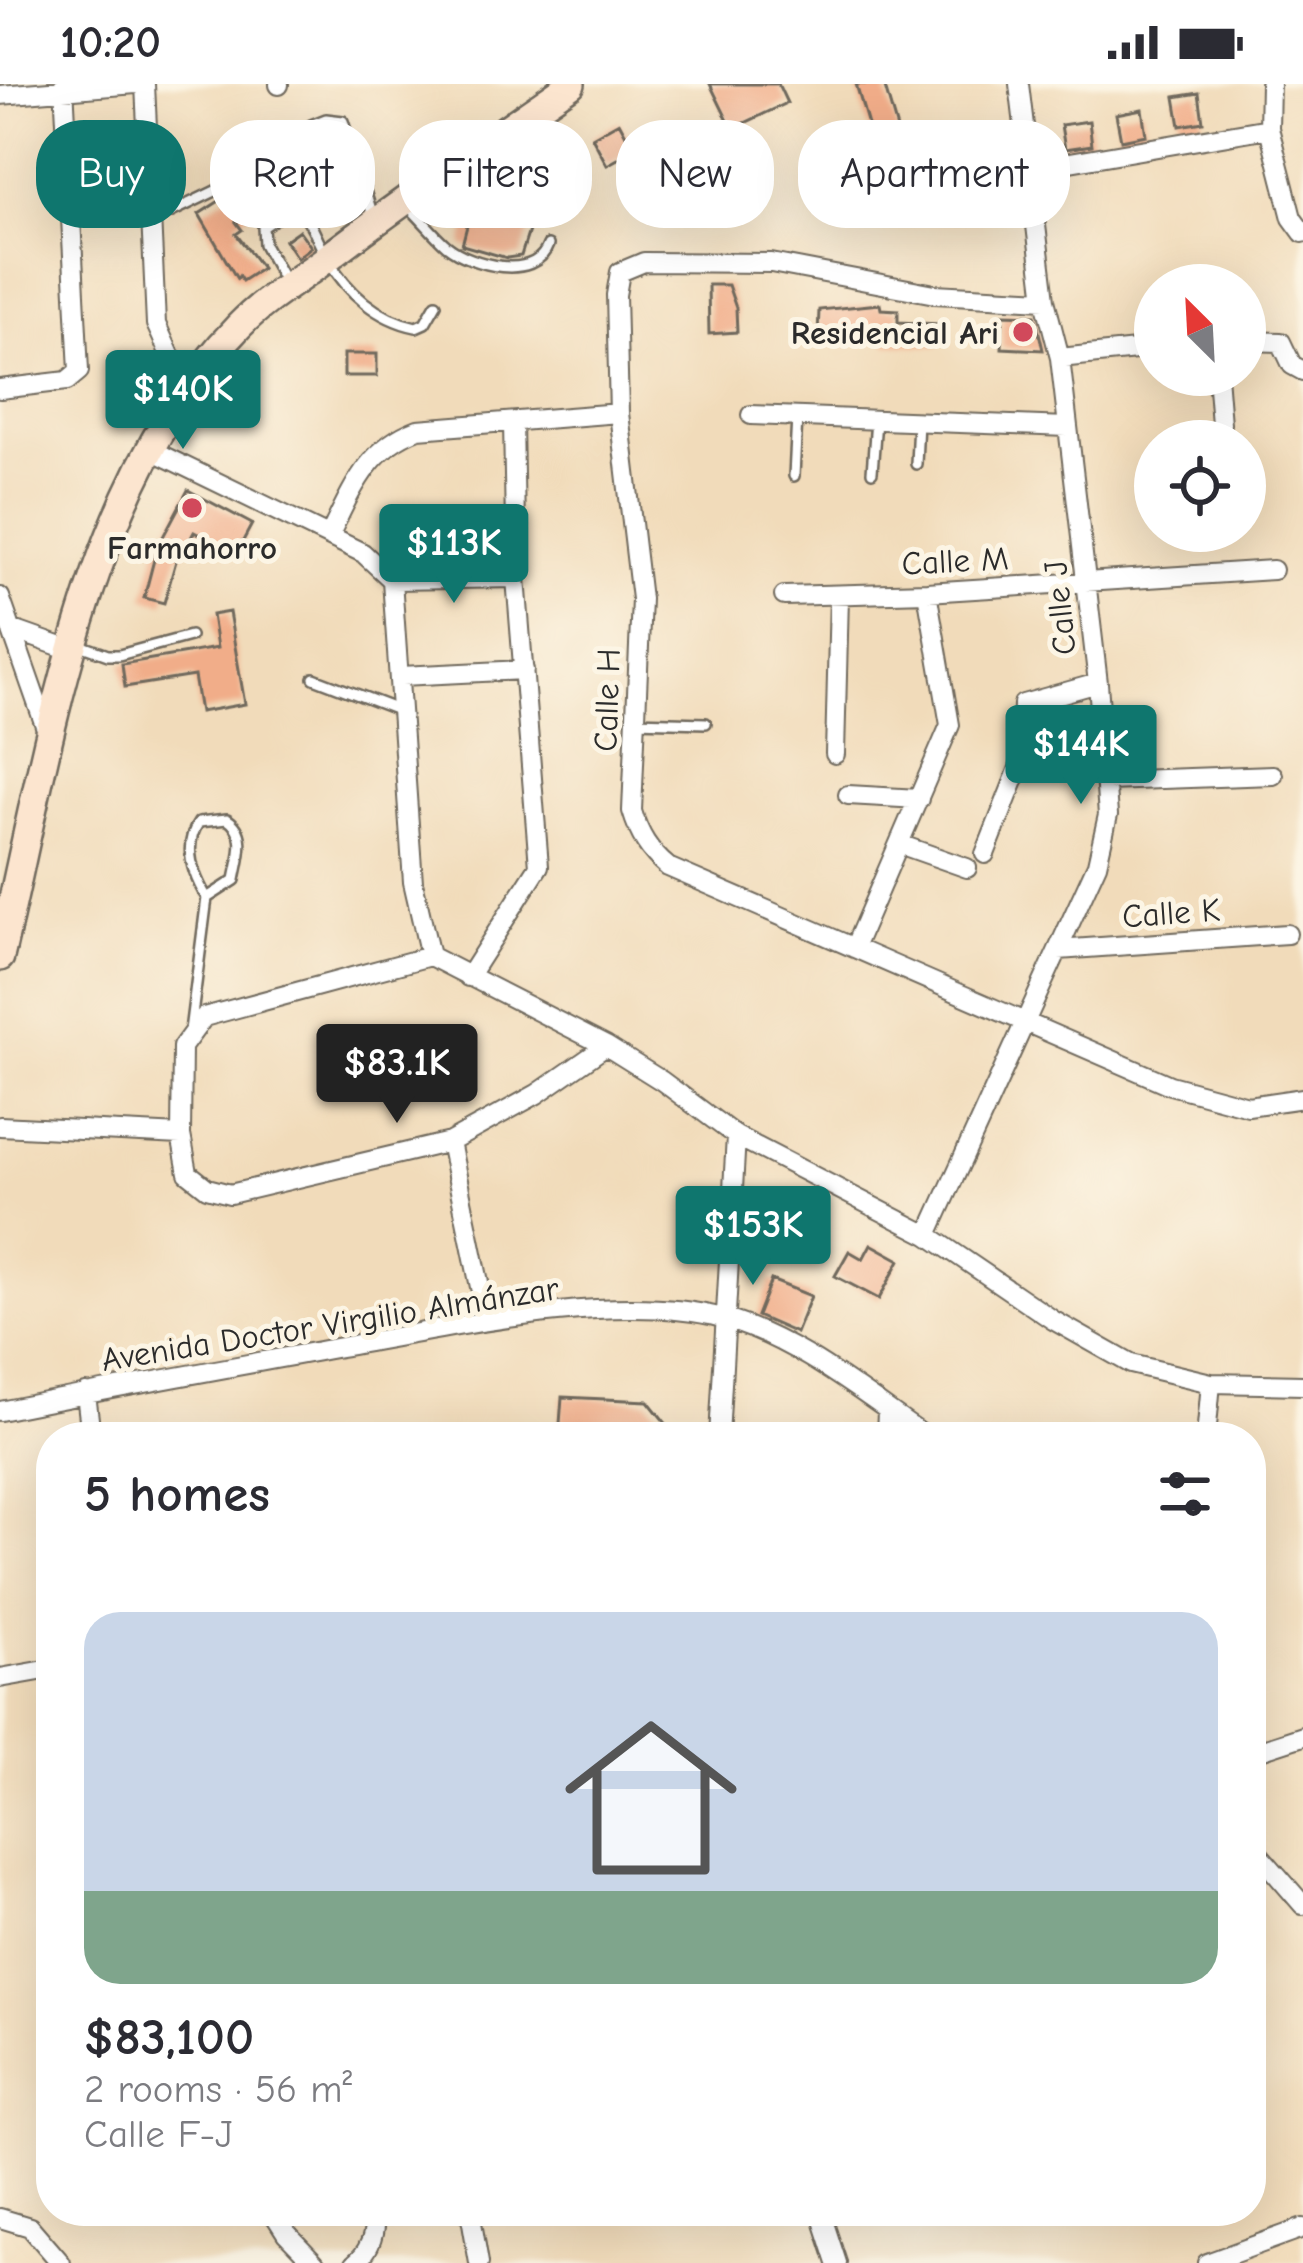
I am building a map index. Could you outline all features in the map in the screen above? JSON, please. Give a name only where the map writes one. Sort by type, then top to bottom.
[{"type":"main road","points":[[519,120],[571,84]]},
{"type":"main road","points":[[375,221],[399,204]]},
{"type":"main road","points":[[0,957],[74,647],[128,490],[148,449],[186,390],[242,323],[366,228]]},
{"type":"street","points":[[0,95],[140,84],[143,120]]},
{"type":"street","name":"Calle J","points":[[1018,84],[1022,120]]},
{"type":"street","points":[[1270,84],[1269,128],[1292,218],[1303,233]]},
{"type":"street","points":[[0,389],[67,381],[79,371],[64,87]]},
{"type":"street","points":[[1070,162],[1269,128]]},
{"type":"street","points":[[152,228],[157,324],[186,390]]},
{"type":"street","name":"Calle J","points":[[928,1235],[1105,839],[1107,781],[1087,582],[1060,358],[1036,228]]},
{"type":"street","name":"Calle H","points":[[1046,300],[935,294],[770,263],[644,262],[625,268],[617,279],[620,413],[641,599],[632,811],[652,854],[668,867],[1024,1024],[1170,1085],[1226,1102],[1261,1105],[1303,1098]]},
{"type":"street","points":[[1266,342],[1281,342],[1292,365],[1303,371]]},
{"type":"street","points":[[1060,358],[1134,350]]},
{"type":"street","points":[[329,536],[362,470],[395,438],[418,429],[620,413]]},
{"type":"street","points":[[751,415],[1067,428]]},
{"type":"street","points":[[468,977],[539,866],[516,578],[513,423]]},
{"type":"street","points":[[148,449],[363,553],[392,580],[412,882],[430,956]]},
{"type":"street","name":"Calle M","points":[[784,596],[1273,570]]},
{"type":"street","points":[[392,580],[516,578]]},
{"type":"street","points":[[854,948],[950,725],[927,592]]},
{"type":"street","points":[[835,754],[839,596]]},
{"type":"street","points":[[0,597],[50,740]]},
{"type":"street","points":[[11,628],[74,647]]},
{"type":"street","points":[[401,676],[524,670]]},
{"type":"street","points":[[986,854],[1022,763],[1023,704],[1098,683]]},
{"type":"street","points":[[1107,781],[1273,775]]},
{"type":"street","points":[[848,795],[919,799]]},
{"type":"street","points":[[899,844],[968,868]]},
{"type":"street","name":"Calle K","points":[[1058,950],[1287,934]]},
{"type":"street","points":[[606,1046],[537,1094],[450,1142],[230,1194],[207,1188],[188,1173],[181,1135],[182,1047],[204,1017],[430,956],[606,1046],[736,1136],[928,1235],[1053,1320],[1131,1364],[1211,1383],[1303,1385]]},
{"type":"street","points":[[0,1126],[181,1135]]},
{"type":"street","points":[[719,1422],[736,1136]]},
{"type":"street","points":[[450,1142],[487,1321]]},
{"type":"street","name":"Avenida Doctor Virgilio Almánzar","points":[[0,1411],[487,1321],[608,1310],[683,1311],[724,1319],[808,1357],[904,1422]]},
{"type":"street","points":[[1208,1422],[1211,1383]]},
{"type":"street","points":[[86,1394],[89,1422]]},
{"type":"street","points":[[887,1411],[887,1422]]},
{"type":"street","points":[[0,1678],[36,1672]]},
{"type":"street","points":[[1266,1748],[1303,1736]]},
{"type":"street","points":[[1266,1862],[1303,1905]]},
{"type":"street","points":[[0,2218],[30,2227],[61,2263]]},
{"type":"street","points":[[281,2226],[315,2263]]},
{"type":"street","points":[[355,2263],[367,2253],[375,2226]]},
{"type":"street","points":[[473,2226],[479,2263]]},
{"type":"street","points":[[825,2226],[837,2263]]},
{"type":"street","points":[[1207,2263],[1303,2228]]},
{"type":"lane","points":[[287,286],[264,244],[263,227],[300,209],[346,289],[404,325],[425,323],[436,304]]},
{"type":"lane","points":[[429,228],[462,255],[494,264],[524,267],[538,262],[548,245]]},
{"type":"lane","points":[[794,476],[797,417]]},
{"type":"lane","points":[[872,472],[876,420]]},
{"type":"lane","points":[[916,464],[919,422]]},
{"type":"lane","points":[[74,647],[119,655],[190,636]]},
{"type":"lane","points":[[314,678],[403,712]]},
{"type":"lane","points":[[635,721],[706,723]]},
{"type":"lane","points":[[190,1031],[207,898],[190,862],[193,829],[199,822],[227,819],[242,836],[235,880],[207,898]]},
{"type":"building","points":[[710,84],[778,84],[787,103],[751,120],[728,120]]},
{"type":"building","points":[[856,84],[884,84],[894,120],[866,120]]},
{"type":"building","points":[[1199,93],[1203,122],[1180,126],[1175,97]]},
{"type":"building","points":[[1142,109],[1146,135],[1121,140],[1116,114]]},
{"type":"building","points":[[1089,121],[1092,145],[1070,148],[1070,124]]},
{"type":"building","points":[[616,124],[616,160],[607,165],[592,137]]},
{"type":"building","points":[[210,207],[210,228],[240,228],[236,234],[262,268],[242,281],[237,279],[199,214]]},
{"type":"building","points":[[466,228],[530,228],[521,256],[507,258],[462,245]]},
{"type":"building","points":[[299,230],[311,247],[297,258],[285,240]]},
{"type":"building","points":[[708,285],[728,285],[737,332],[709,334]]},
{"type":"building","points":[[880,304],[881,309],[898,310],[898,322],[939,324],[940,346],[885,344],[886,325],[847,329],[840,336],[818,335],[819,310]]},
{"type":"building","name":"Residencial Ari","points":[[1003,314],[1035,315],[1043,350],[1002,348]]},
{"type":"building","points":[[344,354],[377,354],[377,376],[344,376]]},
{"type":"building","points":[[188,490],[252,524],[236,554],[194,532],[181,556],[178,554],[164,603],[144,598],[157,548]]},
{"type":"building","points":[[229,612],[245,704],[200,712],[194,676],[125,687],[122,664],[217,648],[212,615]]},
{"type":"building","points":[[871,1244],[900,1260],[879,1299],[835,1276],[849,1251],[863,1259]]},
{"type":"building","points":[[771,1280],[811,1296],[796,1333],[757,1316]]},
{"type":"building","points":[[562,1397],[648,1401],[665,1422],[560,1422]]},
{"type":"place","name":"Residencial Ari","points":[[1023,332]]},
{"type":"place","name":"Farmahorro","points":[[192,508]]}]
